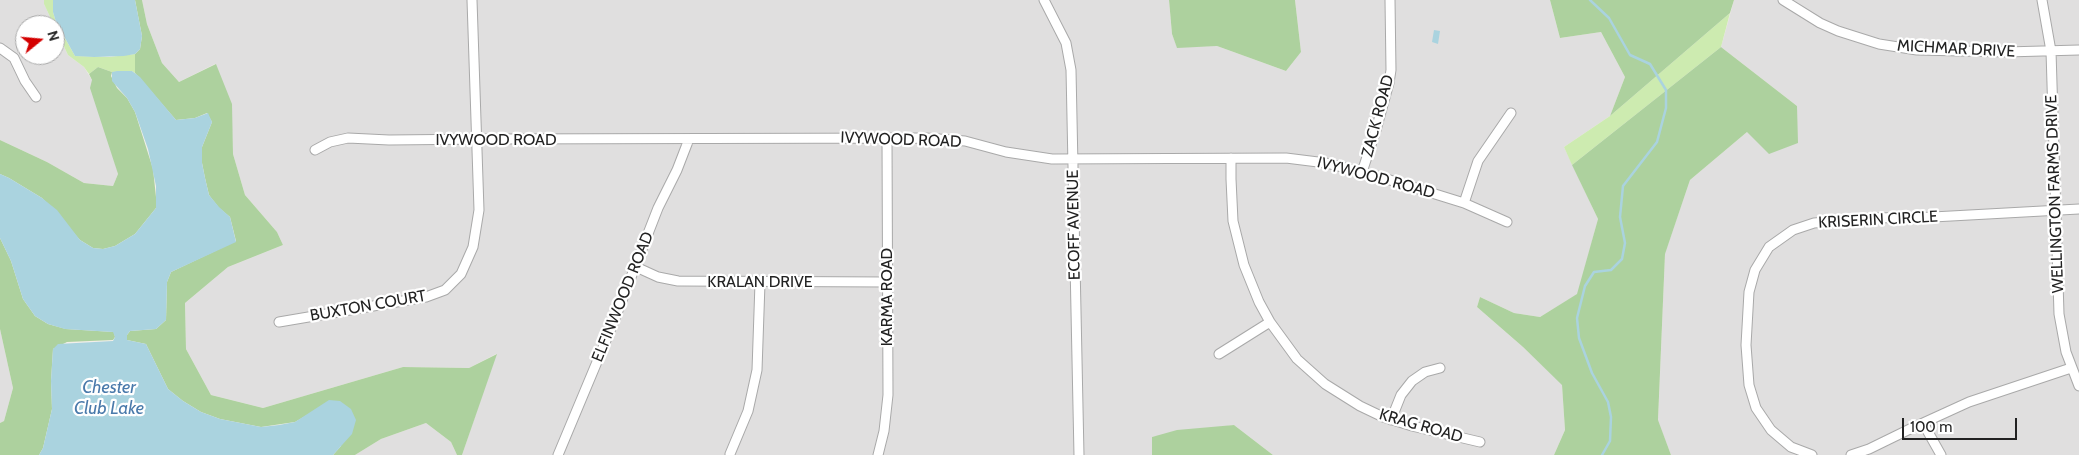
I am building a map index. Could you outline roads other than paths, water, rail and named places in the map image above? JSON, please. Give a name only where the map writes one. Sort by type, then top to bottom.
[{"type":"street","name":"BUXTON COURT","points":[[279,322],[426,297],[441,292],[453,284],[466,266],[477,227],[479,210],[472,0]]},
{"type":"street","name":"ECOFF AVENUE","points":[[1044,0],[1060,30],[1069,55],[1071,70],[1078,455]]},
{"type":"street","name":"ZACK ROAD","points":[[1362,172],[1389,83],[1391,70],[1390,0]]},
{"type":"street","name":"MICHMAR DRIVE","points":[[1783,0],[1820,23],[1879,44],[1917,50],[2079,50]]},
{"type":"street","name":"WELLINGTON FARMS DRIVE","points":[[2042,0],[2051,51],[2059,314],[2071,368],[2079,386]]},
{"type":"street","points":[[0,48],[14,58],[25,81],[36,97]]},
{"type":"street","points":[[1464,204],[1478,162],[1511,113]]},
{"type":"street","name":"IVYWOOD ROAD","points":[[315,150],[330,142],[348,138],[389,140],[887,138],[948,139],[1029,156],[1073,159],[1304,159],[1362,172],[1464,204],[1507,222]]},
{"type":"street","name":"KARMA ROAD","points":[[878,455],[884,431],[888,395],[887,138]]},
{"type":"street","name":"ELFINWOOD ROAD","points":[[558,455],[636,267],[658,208],[677,170],[689,139]]},
{"type":"street","name":"KRAG ROAD","points":[[1232,158],[1231,203],[1238,243],[1251,286],[1270,322],[1297,359],[1325,384],[1360,406],[1391,420],[1480,442]]},
{"type":"street","name":"KRISERIN CIRCLE","points":[[1812,455],[1791,447],[1771,430],[1756,408],[1749,385],[1746,345],[1749,292],[1755,270],[1769,247],[1793,230],[1814,223],[1864,218],[2079,209]]},
{"type":"street","name":"KRALAN DRIVE","points":[[636,267],[658,277],[678,281],[760,283],[887,282]]},
{"type":"street","points":[[730,454],[748,411],[757,370],[760,283]]},
{"type":"street","points":[[1219,354],[1270,322]]},
{"type":"street","points":[[1391,420],[1404,391],[1412,381],[1425,372],[1440,368]]},
{"type":"street","points":[[1852,455],[1869,450],[1969,402],[2071,368]]},
{"type":"street","points":[[1923,423],[1942,455]]},
{"type":"water","points":[[53,0],[135,0],[142,36],[140,49],[135,54],[124,56],[75,56],[65,38],[65,15],[54,15]]},
{"type":"water","points":[[1434,30],[1440,31],[1438,44],[1432,42]]},
{"type":"water","name":"Chester Club Lake","points":[[132,71],[140,77],[176,120],[195,118],[208,113],[212,122],[202,147],[202,163],[205,178],[209,195],[230,217],[236,242],[171,272],[167,282],[166,320],[156,329],[130,331],[127,335],[127,340],[146,344],[168,389],[201,412],[220,419],[261,427],[279,425],[295,422],[329,400],[340,401],[351,409],[356,420],[352,434],[333,455],[39,455],[43,448],[52,409],[53,349],[58,344],[113,341],[115,337],[113,332],[65,329],[48,324],[35,316],[23,299],[11,261],[0,238],[0,174],[42,198],[57,210],[80,240],[93,248],[103,249],[115,246],[135,234],[156,208],[156,186],[148,149],[135,112],[127,98],[112,81],[112,72]]},
{"type":"waterway","points":[[1590,0],[1609,18],[1630,55],[1650,64],[1666,90],[1666,108],[1657,142],[1623,186],[1620,217],[1625,243],[1622,259],[1611,270],[1594,272],[1585,286],[1577,318],[1579,338],[1592,373],[1608,402],[1611,417],[1610,441],[1602,455]]}]
